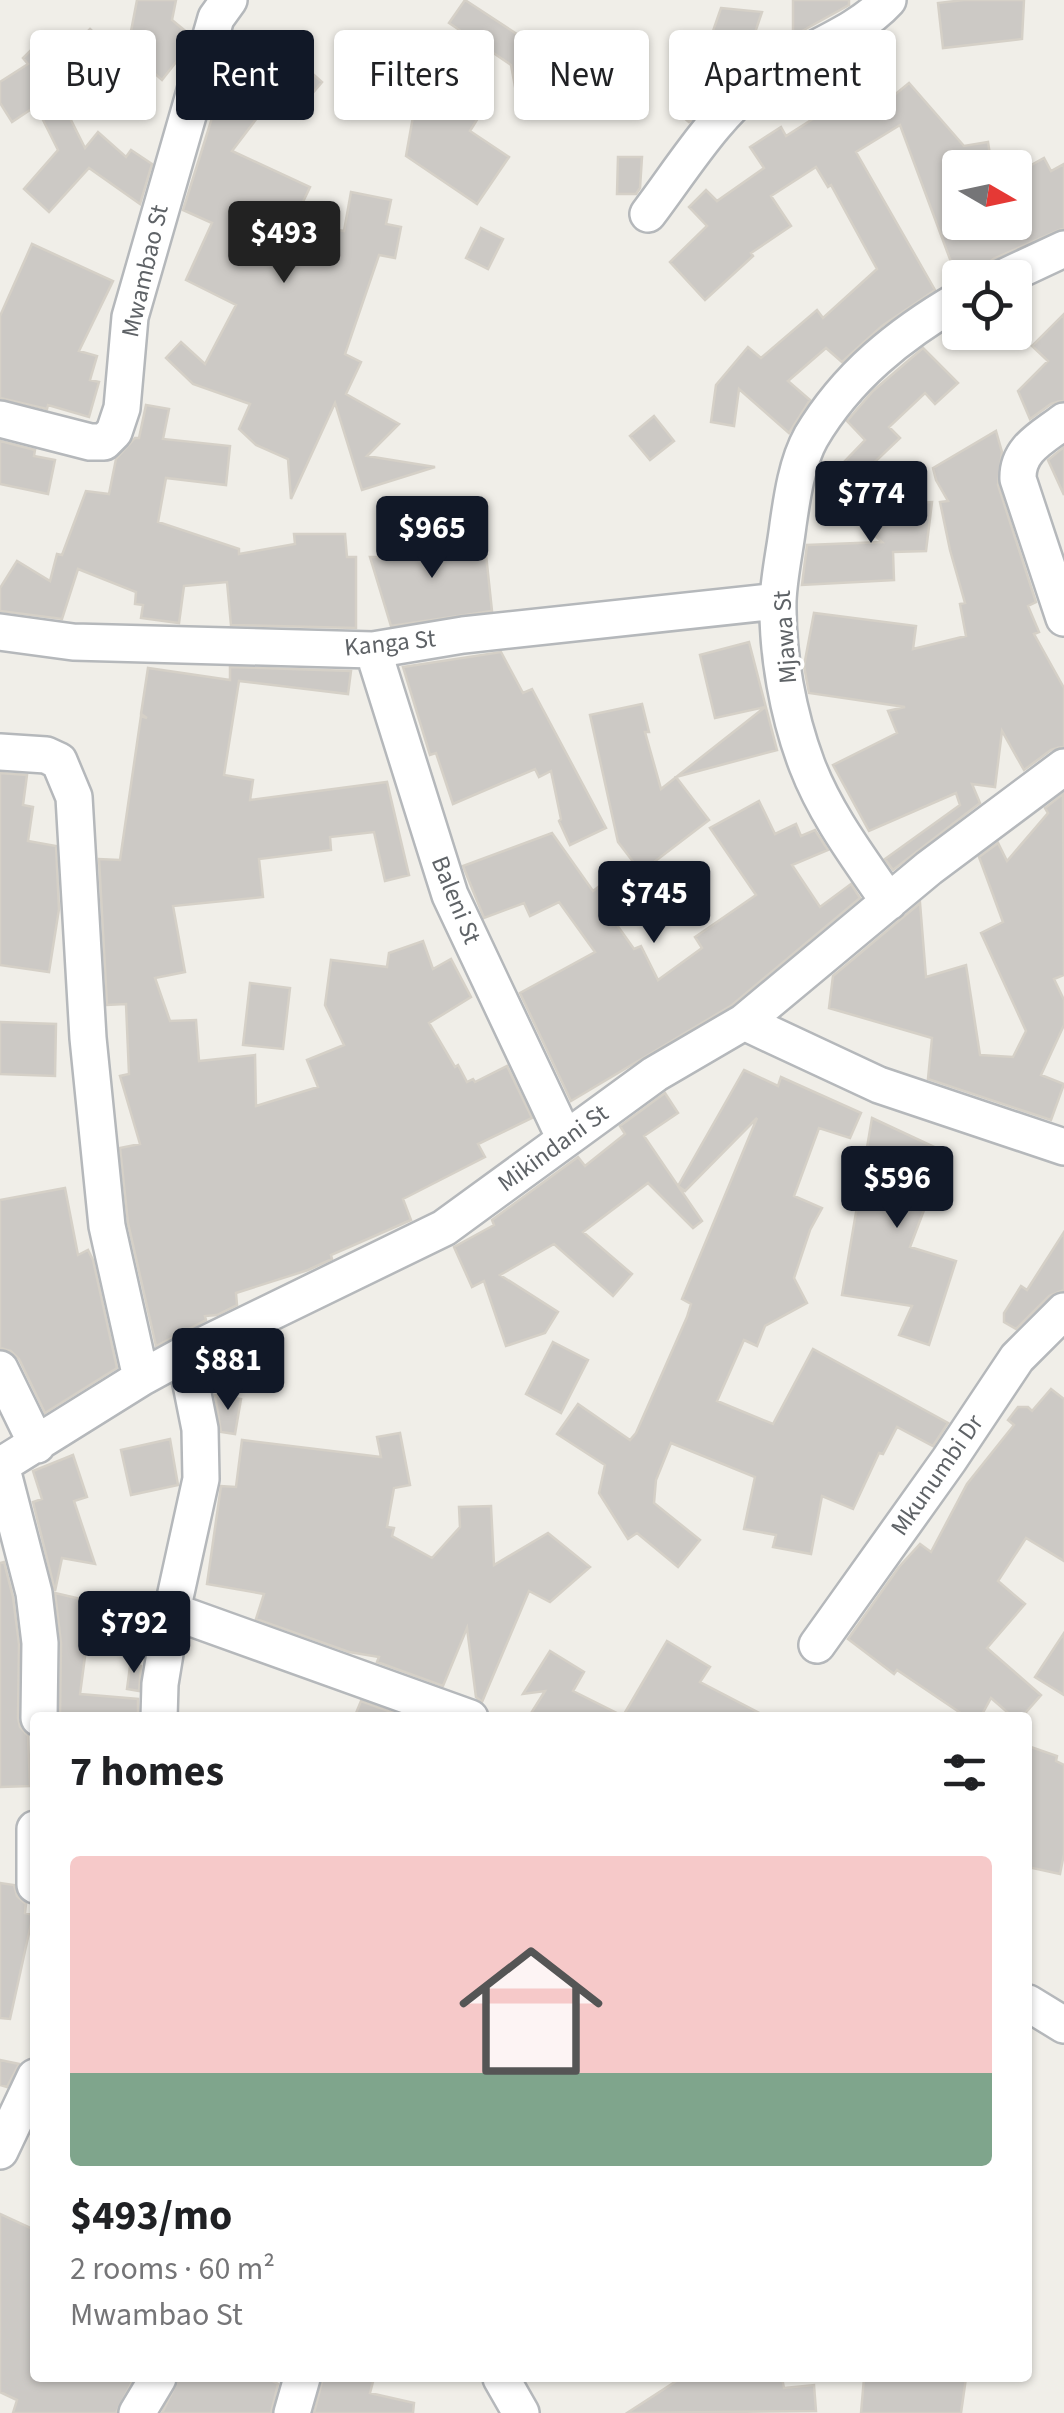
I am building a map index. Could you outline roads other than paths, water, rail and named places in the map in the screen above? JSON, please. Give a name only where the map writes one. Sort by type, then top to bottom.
[{"type":"street","name":"Mwambao St","points":[[0,419],[90,442],[104,442],[114,432],[122,408],[130,317],[216,18],[229,0]]},
{"type":"street","points":[[648,214],[730,108],[762,79],[874,16],[888,0]]},
{"type":"street","points":[[1032,264],[1064,249]]},
{"type":"street","name":"Mjawa St","points":[[889,902],[829,814],[807,765],[783,669],[778,601],[792,493],[809,440],[843,392],[884,349],[942,309]]},
{"type":"street","points":[[1064,421],[1028,449],[1018,462],[1018,479],[1064,618]]},
{"type":"street","name":"Kanga St","points":[[2,643],[374,650],[463,635],[778,601]]},
{"type":"street","name":"Baleni St","points":[[374,650],[450,895],[565,1139]]},
{"type":"street","points":[[0,752],[46,755],[59,761],[74,797],[88,1038],[105,1209],[141,1378]]},
{"type":"street","name":"Mikindani St","points":[[0,1466],[141,1378],[444,1228],[655,1074],[744,1022],[929,868],[1064,767]]},
{"type":"street","points":[[744,1022],[879,1085],[1064,1147]]},
{"type":"street","name":"Mkunumbi Dr","points":[[817,1645],[950,1460],[1017,1358],[1064,1311]]},
{"type":"street","points":[[158,1712],[172,1611],[201,1479],[200,1429],[186,1354]]},
{"type":"street","points":[[0,1369],[37,1445]]},
{"type":"street","points":[[0,1466],[34,1592],[40,1643],[38,1712]]},
{"type":"street","points":[[172,1611],[453,1712]]},
{"type":"street","points":[[1032,2005],[1064,2025]]},
{"type":"street","points":[[0,2151],[30,2088]]},
{"type":"street","points":[[137,2413],[156,2382]]},
{"type":"street","points":[[292,2413],[301,2382]]},
{"type":"street","points":[[502,2382],[521,2413]]}]
